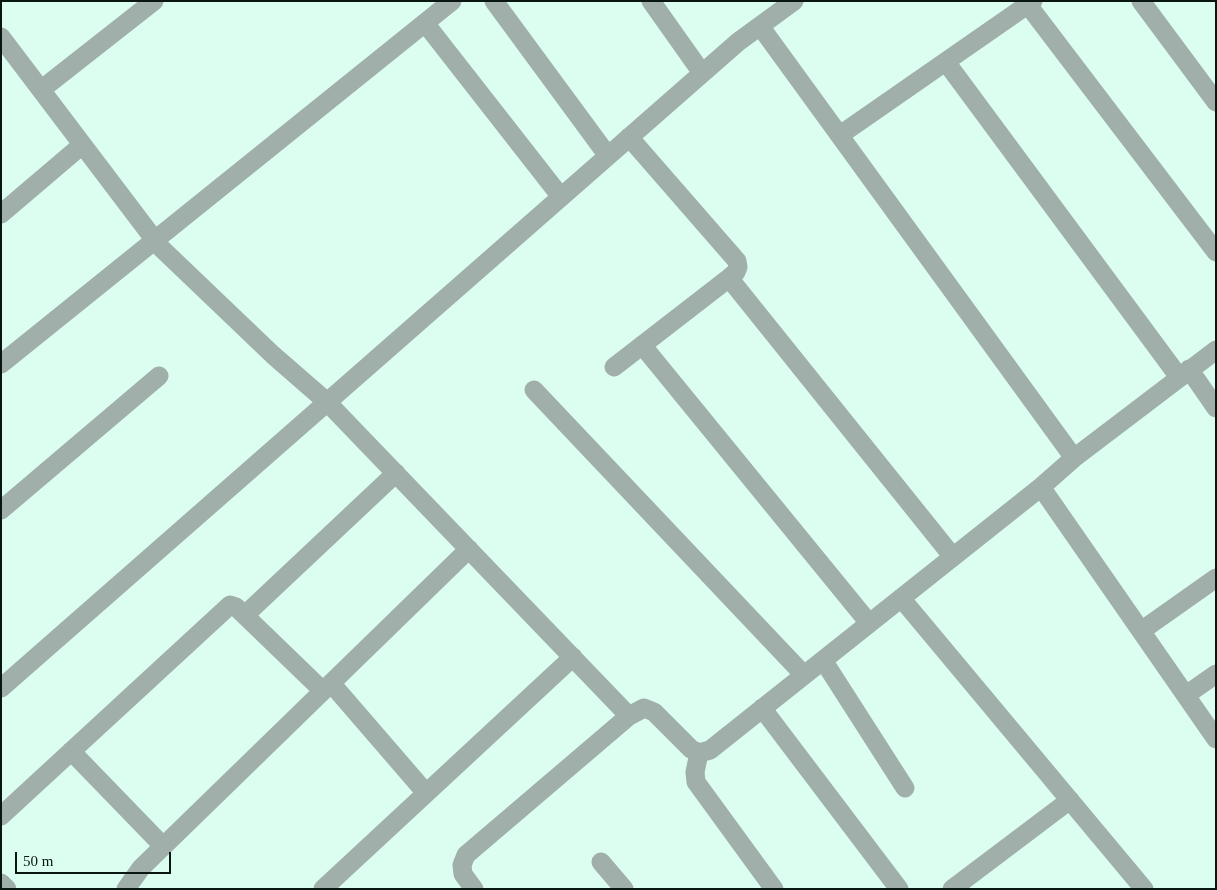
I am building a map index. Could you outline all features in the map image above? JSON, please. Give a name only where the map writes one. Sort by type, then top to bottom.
[{"type":"street","points":[[42,90],[154,1]]},
{"type":"street","points":[[1,364],[452,1]]},
{"type":"street","points":[[494,1],[608,156]]},
{"type":"street","points":[[651,1],[702,73]]},
{"type":"street","points":[[1,688],[702,73],[794,1]]},
{"type":"street","points":[[1140,1],[1216,102]]},
{"type":"street","points":[[840,135],[1029,2],[1216,252]]},
{"type":"street","points":[[425,23],[561,197]]},
{"type":"street","points":[[760,26],[1074,458]]},
{"type":"street","points":[[1,36],[154,239],[273,355],[327,402],[629,716]]},
{"type":"street","points":[[946,62],[1184,373],[1216,408]]},
{"type":"street","points":[[614,367],[736,272],[736,261],[629,137]]},
{"type":"street","points":[[1,214],[82,145]]},
{"type":"street","points":[[729,278],[953,557]]},
{"type":"street","points":[[642,345],[869,623]]},
{"type":"street","points":[[474,889],[463,874],[462,865],[466,855],[629,716],[644,708],[654,712],[691,749],[699,753],[710,750],[1041,487],[1074,458],[1216,350]]},
{"type":"street","points":[[1,510],[159,376]]},
{"type":"street","points":[[534,390],[804,675]]},
{"type":"street","points":[[245,615],[396,473]]},
{"type":"street","points":[[1041,487],[1216,739]]},
{"type":"street","points":[[126,889],[141,868],[163,846],[469,549]]},
{"type":"street","points":[[1141,631],[1216,578]]},
{"type":"street","points":[[901,598],[1144,889]]},
{"type":"street","points":[[1,816],[230,605],[236,607],[327,687],[426,793]]},
{"type":"street","points":[[323,889],[573,657]]},
{"type":"street","points":[[823,660],[905,788]]},
{"type":"street","points":[[1186,695],[1216,674]]},
{"type":"street","points":[[762,708],[899,889]]},
{"type":"street","points":[[71,751],[163,846]]},
{"type":"street","points":[[699,753],[695,772],[696,782],[774,889]]},
{"type":"street","points":[[952,889],[1070,800]]},
{"type":"street","points":[[601,862],[624,889]]},
{"type":"street","points":[[1,883],[7,889]]}]
